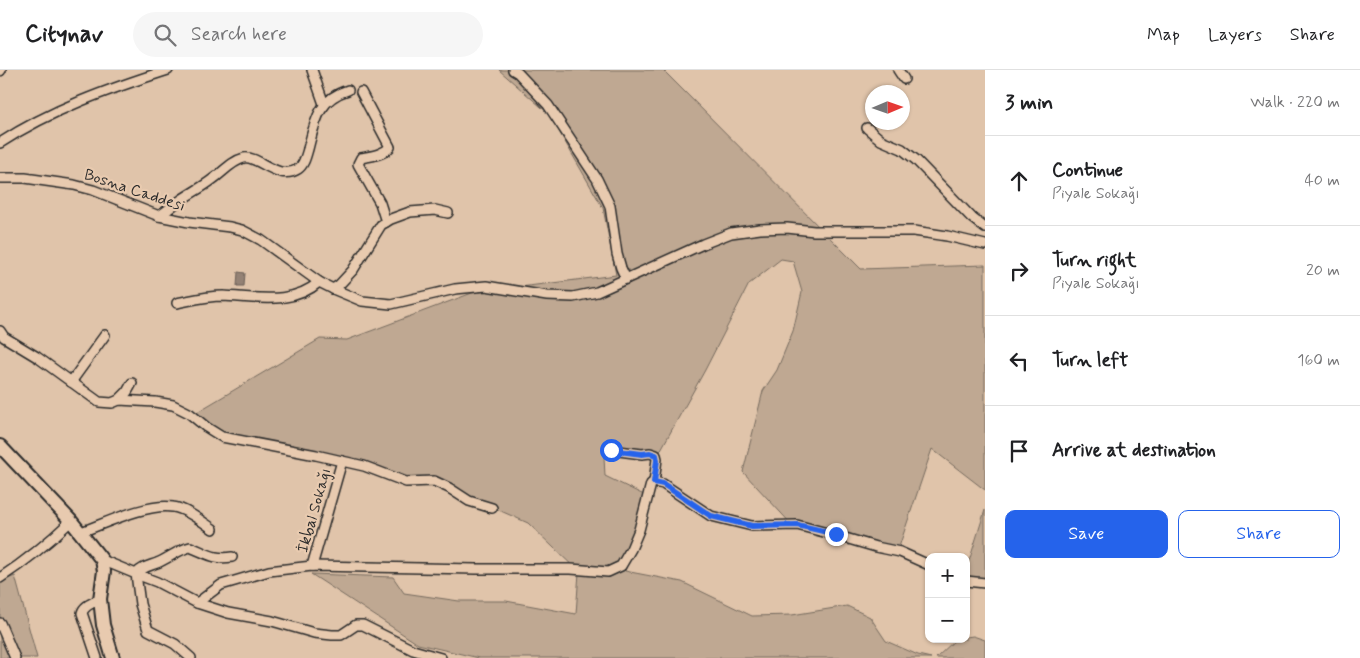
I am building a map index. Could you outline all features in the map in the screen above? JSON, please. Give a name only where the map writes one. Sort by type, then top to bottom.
[{"type":"main road","points":[[0,446],[81,532],[102,560],[104,571],[100,600],[103,625],[113,658]]},
{"type":"street","points":[[0,143],[48,116],[112,88],[168,70]]},
{"type":"street","points":[[312,70],[324,104]]},
{"type":"street","points":[[513,70],[548,105],[597,179],[610,206],[617,254],[626,279]]},
{"type":"street","points":[[898,70],[904,80]]},
{"type":"street","points":[[160,216],[179,201],[214,179],[234,162],[243,158],[249,157],[274,170],[285,172],[300,168],[305,160],[318,116],[324,104],[339,93],[348,90]]},
{"type":"street","points":[[362,92],[390,147],[388,150],[375,156],[361,158],[358,164],[380,203],[386,222]]},
{"type":"street","points":[[869,130],[881,140],[902,149],[916,160],[972,218],[985,228]]},
{"type":"street","name":"Bosna Caddesi","points":[[0,178],[25,178],[74,185],[160,216],[242,230],[253,235],[319,282],[333,289],[362,301],[391,304],[455,289],[486,286],[548,296],[573,297],[597,292],[731,233],[760,229],[914,231],[985,245]]},
{"type":"street","points":[[333,289],[353,270],[381,225],[410,212],[435,210],[448,213]]},
{"type":"street","points":[[177,303],[209,297],[290,297],[313,287],[319,282]]},
{"type":"street","points":[[1,335],[37,357],[99,402],[112,403],[119,400],[127,392],[132,382]]},
{"type":"street","points":[[71,382],[105,336]]},
{"type":"street","points":[[119,400],[173,405],[189,413],[222,437],[364,466],[406,482],[434,481],[469,501],[492,508]]},
{"type":"street","points":[[197,603],[221,585],[269,571],[312,566],[570,569],[608,572],[621,566],[631,549],[639,530],[651,484],[654,482],[657,460],[656,455],[650,453],[642,454],[611,450]]},
{"type":"street","name":"İkbal Sokağı","points":[[312,566],[342,461]]},
{"type":"street","points":[[654,482],[663,484],[711,516],[752,526],[797,525],[900,552],[925,563]]},
{"type":"street","points":[[81,532],[149,507],[174,506],[213,529]]},
{"type":"street","points":[[0,578],[42,547],[71,521]]},
{"type":"street","points":[[136,574],[141,569],[190,546],[220,559],[232,557]]},
{"type":"street","points":[[102,560],[157,582],[197,603],[228,613],[332,635],[341,635],[356,625],[363,625],[413,650],[441,658]]},
{"type":"street","points":[[136,574],[140,604],[148,630],[175,644],[191,658]]},
{"type":"street","points":[[970,581],[985,583]]},
{"type":"street","points":[[97,658],[82,613],[86,606],[100,600]]},
{"type":"street","points":[[0,623],[15,658]]},
{"type":"shaded area","points":[[499,70],[663,70],[861,269],[985,265],[985,490],[932,449],[899,547],[794,527],[743,472],[763,391],[777,370],[793,331],[802,292],[793,261],[781,259],[749,284],[705,370],[659,453],[604,457],[605,476],[648,497],[625,571],[682,582],[752,616],[792,615],[847,606],[870,617],[886,641],[918,655],[931,658],[479,658],[418,644],[311,574],[393,577],[404,593],[459,601],[506,601],[576,614],[579,572],[528,523],[444,486],[226,436],[192,415],[320,339],[347,340],[472,293],[616,275],[603,208],[549,114]]},
{"type":"shaded area","points":[[238,272],[245,273],[244,286],[237,286]]},
{"type":"shaded area","points":[[985,510],[985,584],[970,582],[970,558]]},
{"type":"shaded area","points":[[15,576],[37,658],[0,658],[0,582]]},
{"type":"shaded area","points":[[970,636],[985,640],[985,658],[936,658],[952,643],[970,643]]},
{"type":"route","points":[[611,450],[656,455],[654,482],[663,484],[711,516],[752,526],[797,525],[836,534]]}]
